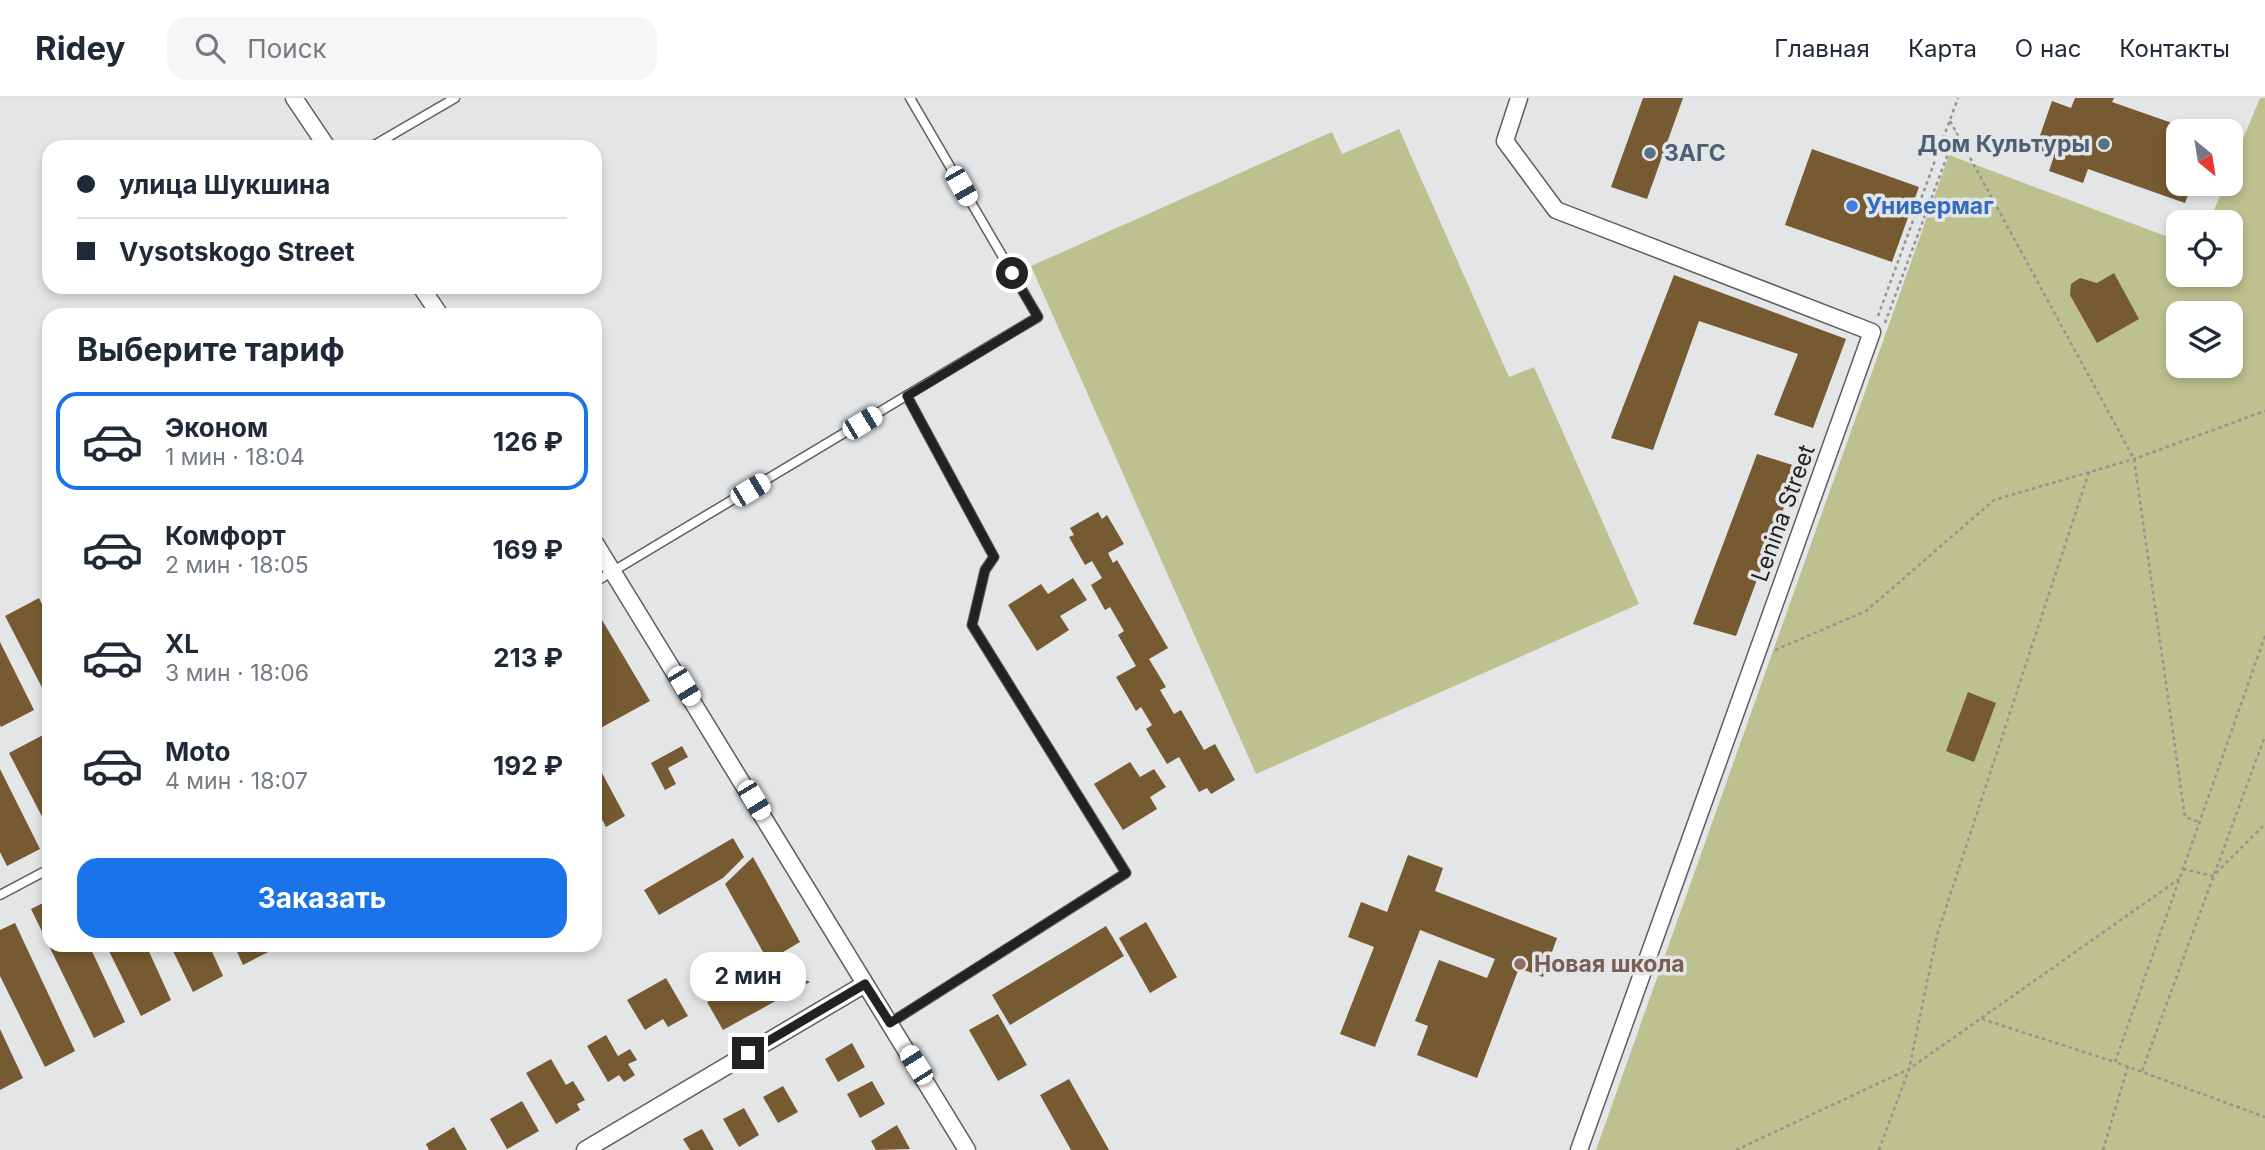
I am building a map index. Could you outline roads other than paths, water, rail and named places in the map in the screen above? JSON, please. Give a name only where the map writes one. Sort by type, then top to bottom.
[{"type":"street","points":[[294,98],[322,140]]},
{"type":"street","name":"Lenina Street","points":[[1519,98],[1505,141],[1556,209],[1872,332],[1579,1150]]},
{"type":"street","points":[[602,553],[967,1150]]},
{"type":"street","points":[[585,1150],[865,984]]},
{"type":"lane","points":[[383,140],[455,98]]},
{"type":"lane","points":[[602,578],[1038,317],[909,98]]},
{"type":"lane","points":[[890,1023],[1126,873],[972,625],[985,570],[994,557],[907,396]]},
{"type":"lane","points":[[0,895],[42,873]]},
{"type":"place","name":"Дом Культуры","points":[[2104,144]]},
{"type":"place","name":"ЗАГС","points":[[1650,153]]},
{"type":"place","name":"Универмаг","points":[[1852,206]]},
{"type":"place","name":"Новая школа","points":[[1520,964]]}]
